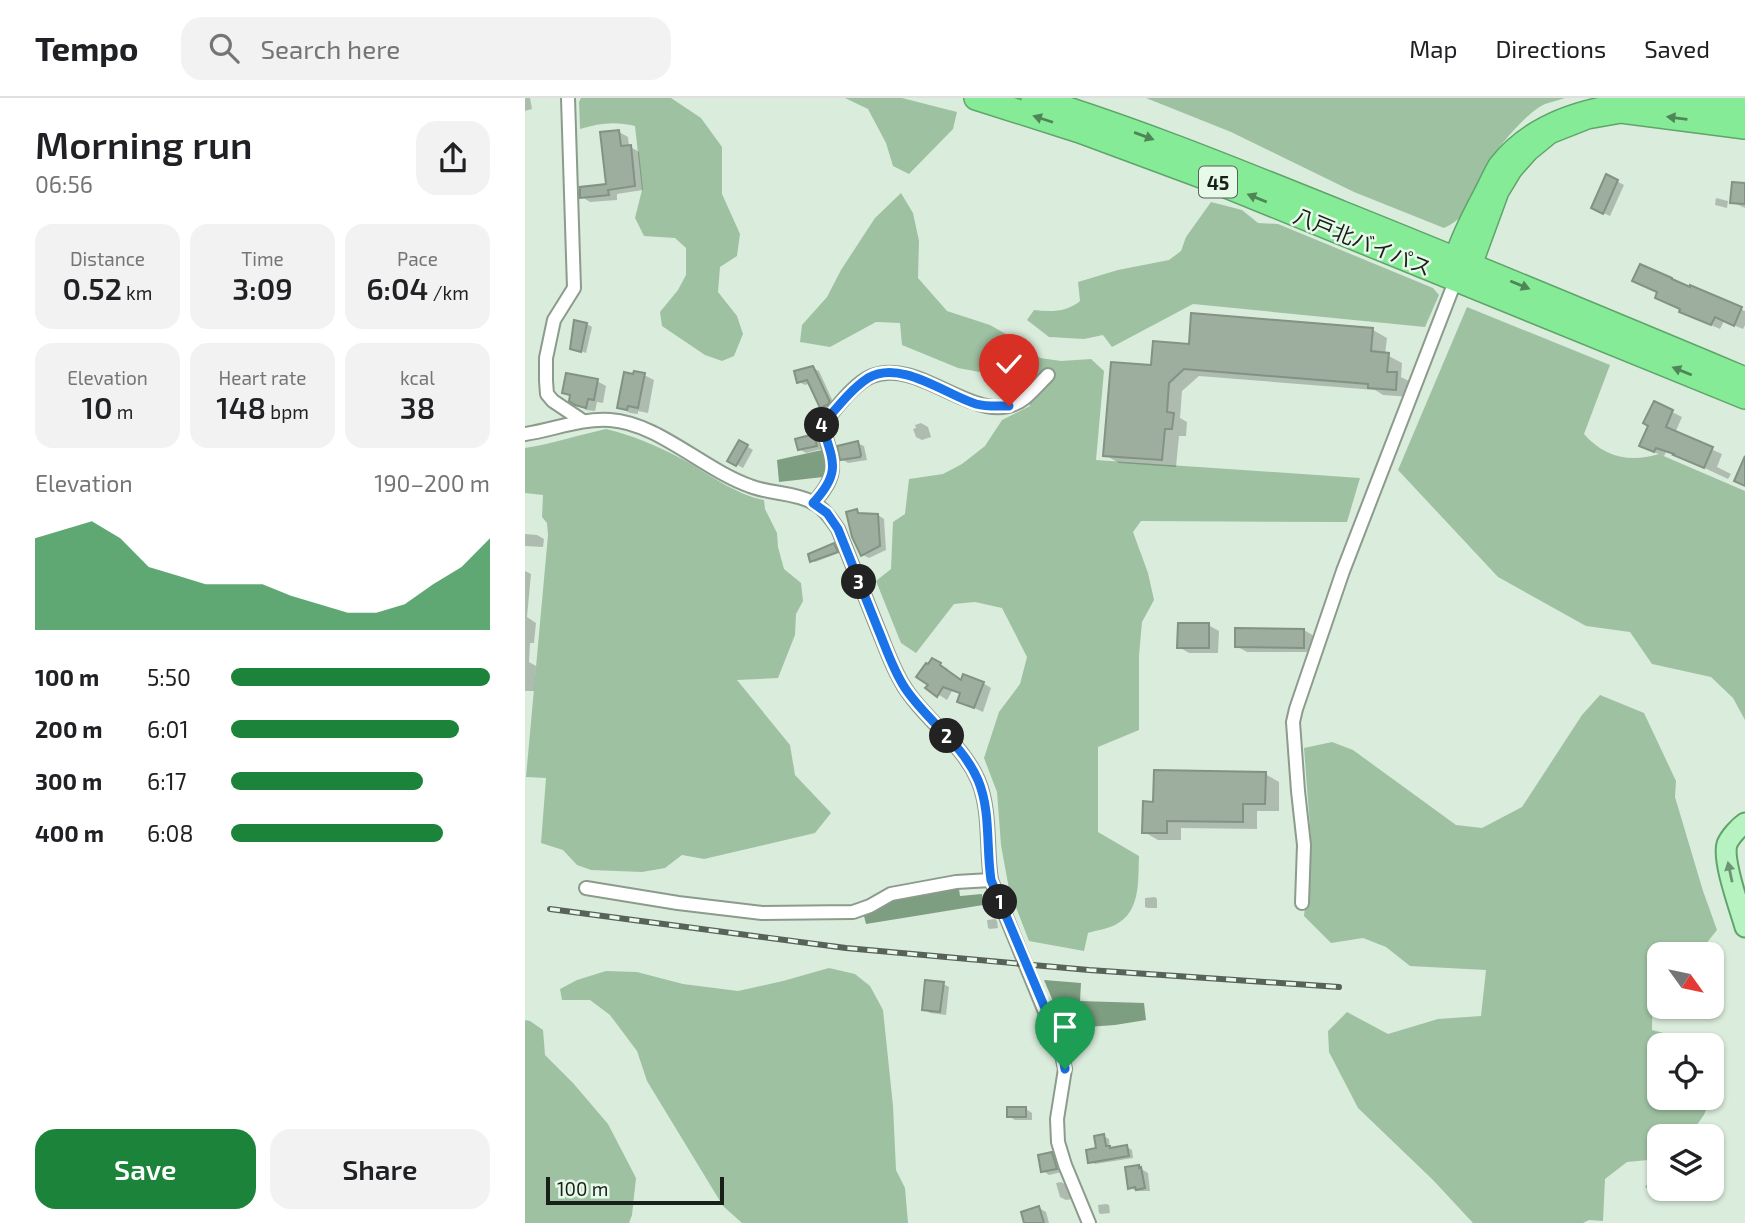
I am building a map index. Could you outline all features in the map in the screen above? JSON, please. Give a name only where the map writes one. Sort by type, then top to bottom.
[{"type":"highway","name":"八戸北バイパス","points":[[976,98],[1080,131],[1461,267],[1745,379]]},
{"type":"highway","name":"八戸北バイパス","points":[[1033,98],[1221,164],[1461,267],[1745,397]]},
{"type":"highway","points":[[1461,267],[1475,214],[1500,166],[1518,145],[1545,124],[1574,110],[1616,100],[1690,99],[1745,104]]},
{"type":"highway","points":[[1461,267],[1497,191],[1511,169],[1527,149],[1549,132],[1587,117],[1622,111],[1745,127]]},
{"type":"main road","points":[[1745,823],[1739,827],[1727,845],[1727,869],[1745,927]]},
{"type":"street","points":[[568,98],[573,288],[554,320],[546,358],[545,381],[547,394],[553,401],[583,421]]},
{"type":"street","points":[[1302,903],[1304,845],[1293,722],[1296,709],[1343,571],[1461,267]]},
{"type":"street","points":[[813,503],[831,478],[834,466],[822,425],[856,387],[871,376],[886,373],[921,379],[973,403],[1009,406],[1024,399],[1048,375]]},
{"type":"street","points":[[525,434],[583,421],[611,420],[642,427],[741,483],[791,494],[813,503],[827,513],[838,529],[904,687],[962,752],[978,780],[987,811],[991,880],[1062,1051],[1065,1069],[1057,1119],[1058,1142],[1089,1223]]},
{"type":"street","points":[[586,888],[762,913],[853,912],[891,894],[991,880]]},
{"type":"shaded area","points":[[581,98],[671,98],[701,118],[722,147],[722,194],[740,234],[737,256],[720,267],[718,292],[737,316],[743,334],[734,356],[722,361],[705,355],[662,326],[660,312],[686,275],[686,248],[675,238],[644,236],[635,218],[642,190],[635,126],[607,123],[580,129]]},
{"type":"shaded area","points":[[845,98],[902,98],[957,112],[953,129],[909,174],[893,166],[886,143],[868,109]]},
{"type":"shaded area","points":[[1146,98],[1565,98],[1538,108],[1514,130],[1488,163],[1468,208],[1444,228],[1354,192],[1231,132]]},
{"type":"shaded area","points":[[901,193],[913,213],[919,241],[918,278],[947,311],[990,325],[1023,344],[1040,358],[1061,361],[1091,359],[1104,371],[1096,460],[1360,478],[1347,522],[1141,521],[1133,532],[1148,573],[1154,600],[1142,622],[1139,730],[1098,747],[1098,832],[1139,856],[1138,885],[1130,912],[1109,928],[1088,933],[1084,951],[1029,941],[1009,889],[1001,845],[997,792],[984,758],[999,712],[1020,684],[1027,657],[1002,608],[975,602],[954,604],[916,653],[901,643],[876,581],[891,569],[893,522],[905,514],[909,479],[943,474],[962,464],[985,446],[1002,420],[1030,406],[1023,386],[992,384],[985,373],[958,368],[902,345],[900,323],[876,322],[830,347],[800,342],[802,325],[827,297],[875,218]]},
{"type":"shaded area","points":[[1211,202],[1242,210],[1258,223],[1278,224],[1433,288],[1439,295],[1425,327],[1193,304],[1112,347],[1103,335],[1084,339],[1049,337],[1027,320],[1034,310],[1059,310],[1080,301],[1078,282],[1118,270],[1169,260],[1181,251],[1186,237]]},
{"type":"shaded area","points":[[1467,307],[1610,365],[1584,434],[1600,448],[1627,458],[1659,454],[1745,491],[1745,720],[1733,698],[1711,677],[1652,664],[1630,632],[1586,626],[1498,577],[1398,470]]},
{"type":"shaded area","points":[[606,429],[654,445],[732,488],[764,500],[765,509],[777,533],[784,569],[801,583],[803,601],[796,614],[795,635],[778,678],[737,680],[790,745],[795,775],[831,813],[815,833],[704,859],[682,855],[665,868],[642,872],[591,870],[577,865],[563,850],[541,843],[546,778],[526,777],[548,535],[547,523],[542,517],[543,495],[525,493],[525,448]]},
{"type":"shaded area","points":[[822,450],[825,464],[823,477],[779,482],[777,460]]},
{"type":"shaded area","points":[[1600,695],[1644,713],[1676,781],[1675,797],[1717,930],[1707,942],[1647,942],[1647,1019],[1652,1019],[1652,1030],[1664,1033],[1647,1033],[1647,1110],[1706,1110],[1697,1124],[1647,1124],[1647,1160],[1627,1162],[1605,1179],[1603,1221],[1473,1223],[1433,1180],[1358,1108],[1329,1052],[1328,1031],[1347,1012],[1388,1034],[1438,1019],[1481,1016],[1486,970],[1410,966],[1386,947],[1363,938],[1331,943],[1304,916],[1311,840],[1304,748],[1332,742],[1353,750],[1456,825],[1482,828],[1522,807],[1582,715]]},
{"type":"shaded area","points":[[959,889],[960,896],[982,894],[983,905],[866,924],[864,916],[892,900]]},
{"type":"shaded area","points":[[829,968],[855,974],[870,986],[883,1010],[893,1106],[896,1170],[905,1188],[908,1223],[742,1223],[723,1206],[647,1081],[637,1051],[610,1015],[590,1000],[562,1000],[560,989],[577,980],[606,971],[637,972],[683,984],[738,991]]},
{"type":"shaded area","points":[[1044,980],[1081,983],[1080,1001],[1144,1003],[1146,1020],[1074,1028],[1061,1020]]},
{"type":"shaded area","points":[[525,1020],[543,1030],[545,1055],[608,1124],[636,1178],[629,1223],[525,1223]]},
{"type":"building","points":[[619,130],[621,146],[631,145],[635,186],[608,190],[609,195],[580,198],[580,187],[606,184],[600,132]]},
{"type":"building","points":[[1606,174],[1618,180],[1603,214],[1591,208]]},
{"type":"building","points":[[1732,182],[1745,183],[1745,204],[1730,203]]},
{"type":"building","points":[[1640,264],[1742,307],[1734,326],[1715,317],[1711,325],[1679,312],[1680,309],[1655,298],[1657,292],[1632,281]]},
{"type":"building","points":[[1191,313],[1373,328],[1371,351],[1389,353],[1387,372],[1397,372],[1396,390],[1368,388],[1368,384],[1184,369],[1169,383],[1167,412],[1174,413],[1172,429],[1165,429],[1162,460],[1103,456],[1111,362],[1151,365],[1153,341],[1189,344]]},
{"type":"building","points":[[574,320],[587,323],[581,352],[570,349]]},
{"type":"building","points":[[813,366],[830,402],[820,408],[807,380],[797,383],[794,371]]},
{"type":"building","points":[[634,371],[645,373],[638,408],[617,408],[624,372],[633,374]]},
{"type":"building","points":[[566,373],[598,379],[594,400],[588,399],[586,408],[575,405],[569,401],[570,395],[562,393]]},
{"type":"building","points":[[1654,401],[1673,410],[1666,427],[1713,447],[1704,468],[1674,454],[1656,448],[1654,452],[1639,446],[1648,426],[1643,423]]},
{"type":"building","points":[[814,434],[817,446],[798,450],[795,439]]},
{"type":"building","points":[[739,440],[748,445],[736,466],[727,461]]},
{"type":"building","points":[[858,441],[860,457],[840,460],[837,446]]},
{"type":"building","points":[[1745,456],[1745,486],[1734,481]]},
{"type":"building","points":[[857,509],[858,513],[878,514],[880,546],[861,556],[852,537],[846,512]]},
{"type":"building","points":[[834,543],[838,552],[810,562],[808,554]]},
{"type":"building","points":[[1178,623],[1209,623],[1209,648],[1177,648]]},
{"type":"building","points":[[1235,628],[1304,629],[1304,648],[1235,647]]},
{"type":"building","points":[[932,658],[961,680],[963,674],[984,682],[974,708],[957,702],[960,693],[943,687],[937,697],[925,688],[928,685],[916,677]]},
{"type":"building","points":[[1154,770],[1266,772],[1265,804],[1243,804],[1243,822],[1167,821],[1167,833],[1142,833],[1143,801],[1153,802]]},
{"type":"building","points":[[925,980],[944,982],[940,1012],[922,1010]]},
{"type":"building","points":[[1007,1107],[1026,1107],[1026,1117],[1007,1117]]},
{"type":"building","points":[[1104,1134],[1106,1146],[1110,1148],[1127,1145],[1129,1156],[1088,1163],[1086,1150],[1096,1148],[1094,1136]]},
{"type":"building","points":[[1052,1152],[1057,1169],[1041,1172],[1038,1155]]},
{"type":"building","points":[[1139,1165],[1145,1188],[1128,1189],[1125,1167]]},
{"type":"building","points":[[1039,1206],[1044,1223],[1024,1223],[1021,1212]]},
{"type":"railway","points":[[550,909],[846,948],[1089,970],[1339,987]]},
{"type":"route","points":[[1009,406],[973,403],[921,379],[901,374],[871,376],[856,387],[822,425],[834,466],[831,478],[813,503],[827,513],[838,529],[904,687],[962,752],[978,780],[987,811],[991,880],[1062,1051],[1065,1069]]}]
